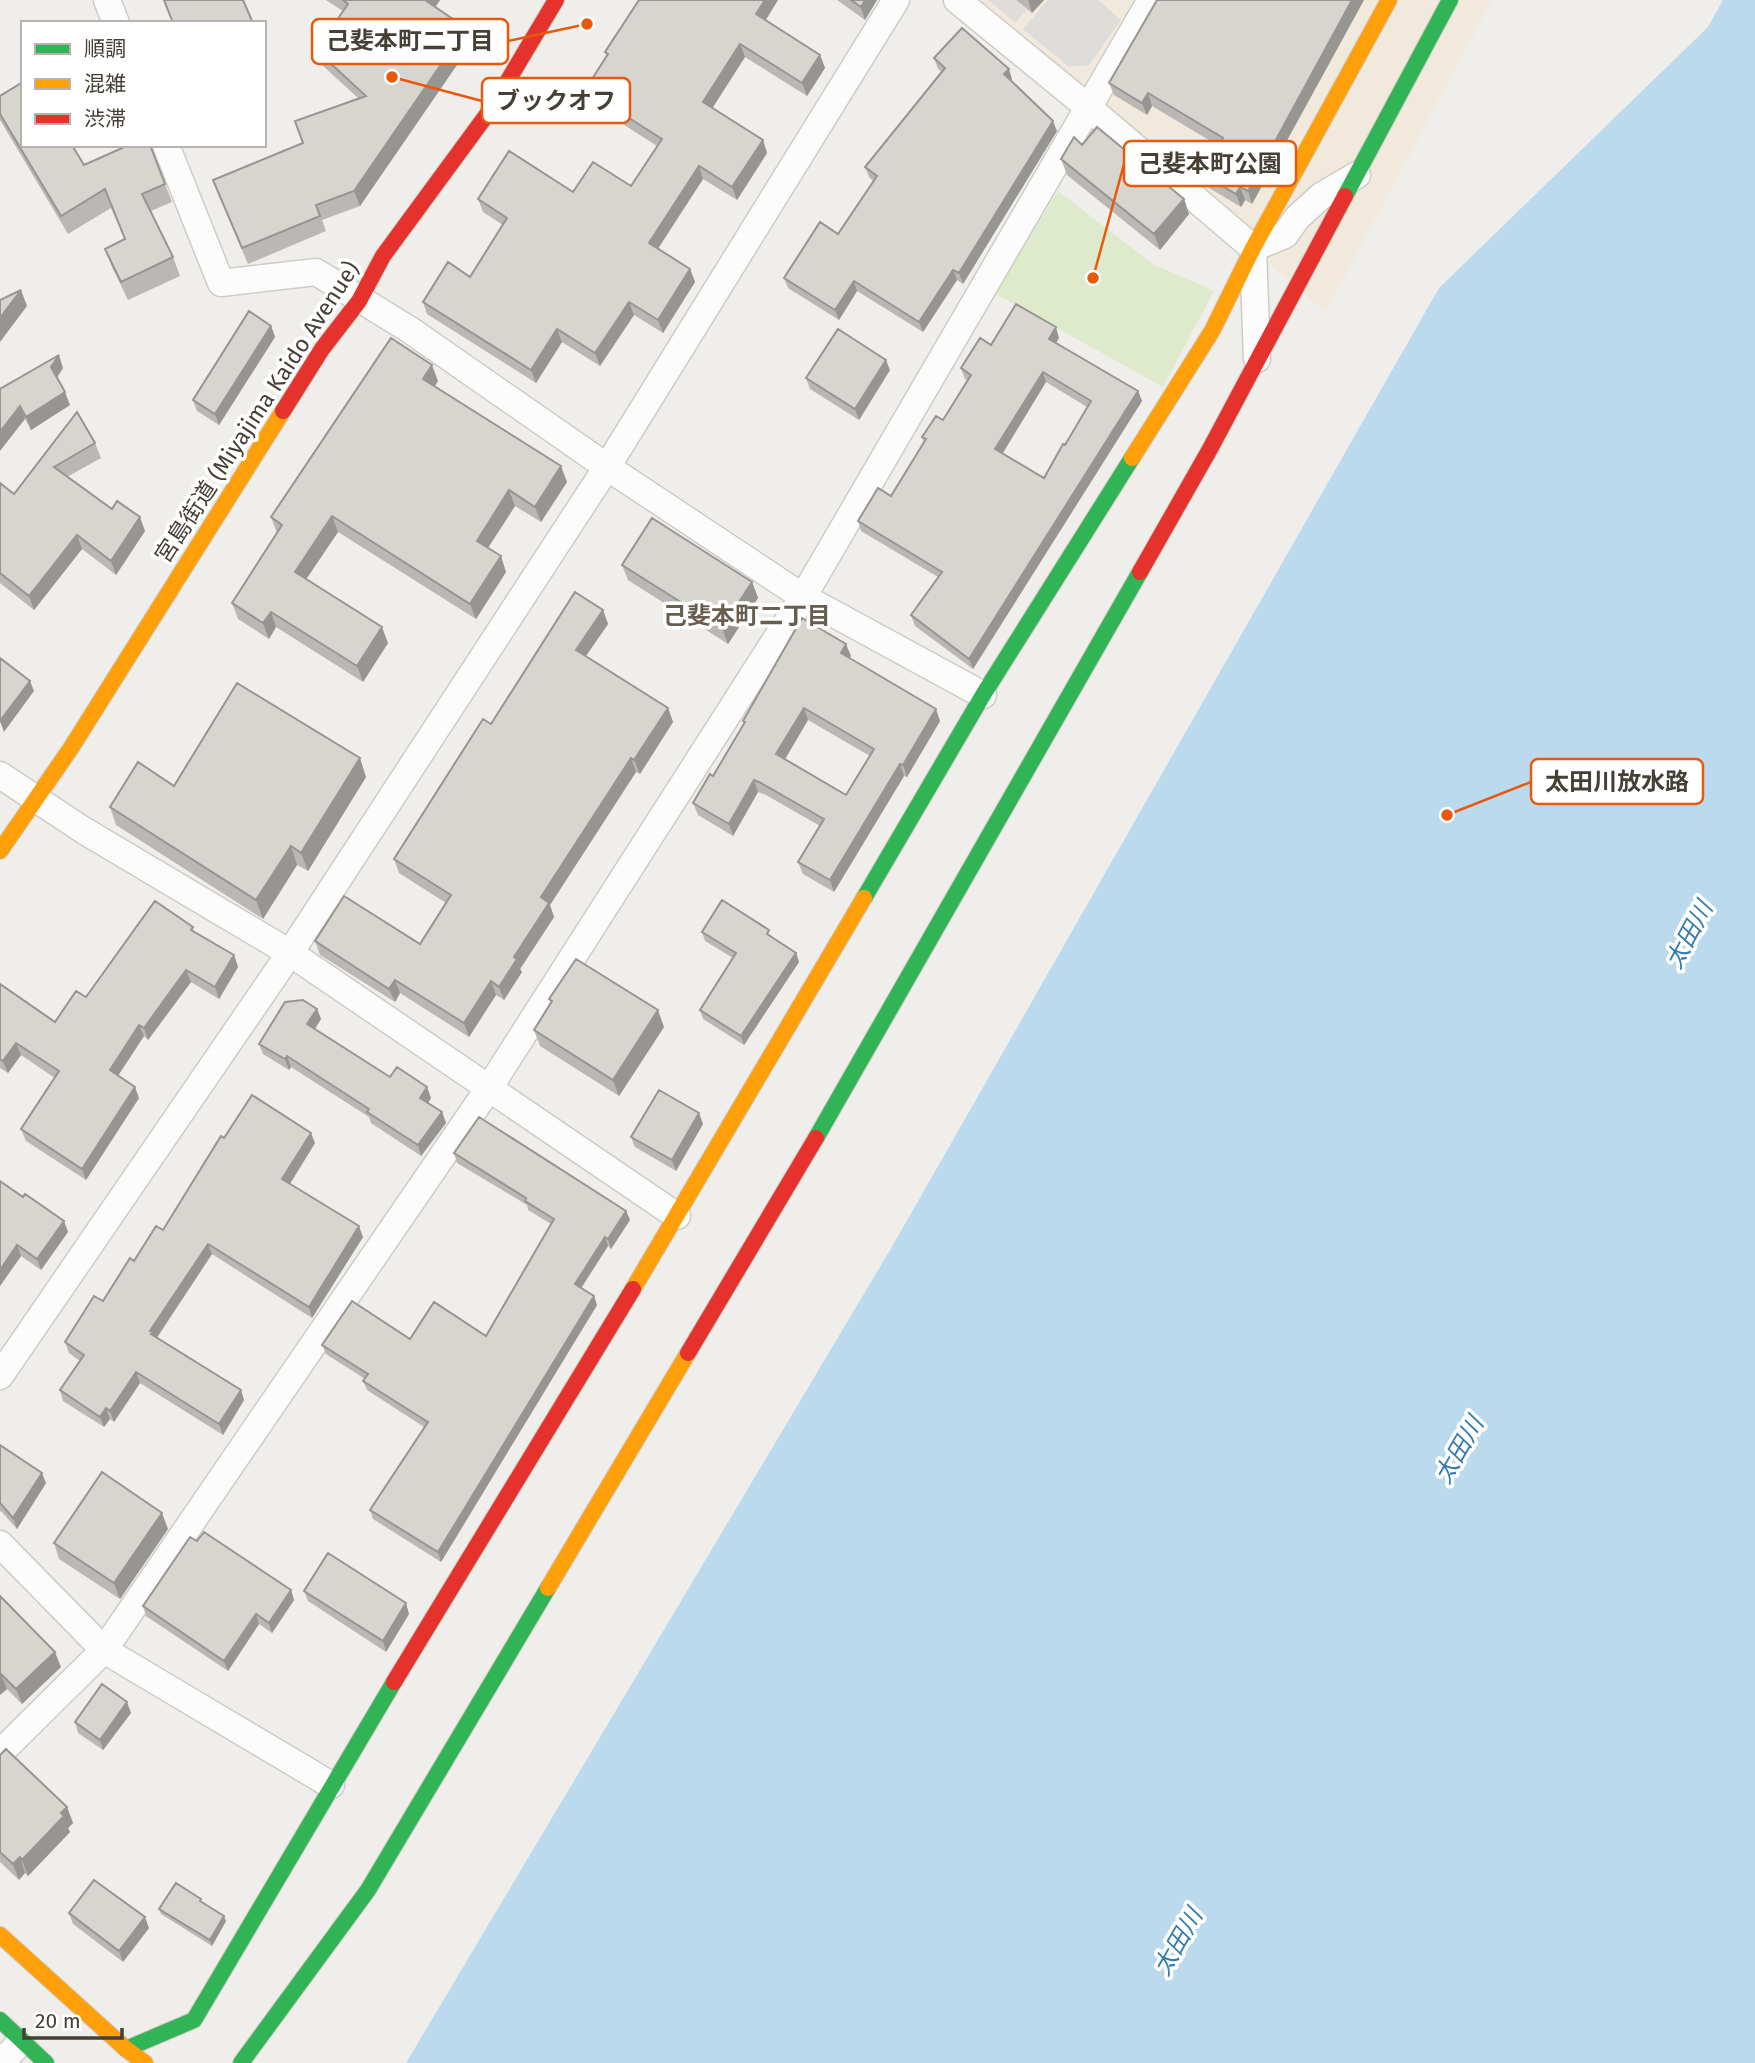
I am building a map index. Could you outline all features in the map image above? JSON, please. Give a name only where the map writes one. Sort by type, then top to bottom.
[{"type":"main road","name":"宮島街道 (Miyajima Kaido Avenue)","points":[[0,851],[37,799],[322,349],[359,300],[383,256],[491,109],[556,0]]},
{"type":"main road","points":[[126,2049],[194,2020],[331,1785],[677,1216],[983,695],[1212,331],[1252,248],[1389,0]]},
{"type":"main road","points":[[241,2063],[368,1890],[834,1108],[1203,461],[1450,0]]},
{"type":"main road","points":[[0,1935],[145,2063]]},
{"type":"main road","points":[[0,2020],[46,2063]]},
{"type":"street","points":[[107,0],[115,21]]},
{"type":"street","points":[[0,1376],[290,953],[607,467],[896,0]]},
{"type":"street","points":[[957,0],[1252,248],[1257,361]]},
{"type":"street","points":[[0,1753],[104,1650],[489,1088],[803,597],[1151,0]]},
{"type":"street","points":[[167,147],[221,284],[316,272],[410,330],[607,467],[803,597],[983,695]]},
{"type":"street","points":[[1252,248],[1286,235],[1297,218],[1321,195],[1358,174]]},
{"type":"street","points":[[0,775],[83,830],[290,953],[677,1216]]},
{"type":"street","points":[[0,1544],[104,1650],[331,1785]]},
{"type":"shaded area","points":[[952,0],[1492,0],[1326,312]]},
{"type":"shaded area","points":[[988,0],[1016,0],[1027,10],[1015,23]]},
{"type":"shaded area","points":[[1048,0],[1098,0],[1121,20],[1089,65],[1069,67],[1023,29]]},
{"type":"green space","points":[[1058,191],[1153,264],[1214,291],[1163,387],[994,293]]},
{"type":"water","name":"太田川","points":[[1723,0],[1755,0],[1755,2063],[406,2063],[893,1245],[1439,288],[1708,27]]},
{"type":"building","points":[[164,0],[243,0],[252,21],[172,21]]},
{"type":"building","points":[[343,0],[425,0],[466,28],[354,191],[316,205],[320,216],[242,248],[213,180],[303,143],[295,121],[366,96],[316,50],[348,4]]},
{"type":"building","points":[[639,0],[765,0],[756,14],[820,55],[802,83],[740,44],[703,102],[763,140],[732,187],[699,166],[649,243],[690,269],[658,320],[629,302],[595,353],[557,329],[531,370],[423,302],[448,262],[470,277],[507,218],[478,199],[509,151],[573,192],[593,162],[631,186],[662,139],[585,90],[608,54],[605,52]]},
{"type":"building","points":[[851,0],[865,0],[861,7]]},
{"type":"building","points":[[1157,0],[1352,0],[1248,191],[1240,187],[1236,194],[1204,175],[1223,138],[1148,93],[1142,103],[1109,83]]},
{"type":"building","points":[[962,28],[1009,69],[1004,74],[1053,121],[959,273],[953,270],[919,322],[854,281],[835,310],[784,278],[820,222],[838,234],[877,176],[865,167],[945,68],[934,58]]},
{"type":"building","points":[[21,83],[21,147],[73,147],[84,165],[124,147],[151,147],[165,184],[142,194],[173,257],[121,282],[105,249],[125,239],[105,189],[61,216],[0,114],[0,96]]},
{"type":"building","points":[[1097,127],[1184,199],[1154,234],[1061,159],[1074,137],[1082,145]]},
{"type":"building","points":[[21,290],[0,318],[0,300]]},
{"type":"building","points":[[1016,304],[1056,327],[1049,339],[1138,391],[969,659],[911,615],[942,572],[858,521],[878,488],[891,496],[926,439],[922,437],[936,416],[943,420],[971,375],[961,368],[980,338],[991,345]],"holes":[[[1043,372],[1091,401],[1044,478],[995,449]]]},
{"type":"building","points":[[249,311],[271,326],[215,414],[193,400]]},
{"type":"building","points":[[838,329],[886,360],[855,409],[806,378]]},
{"type":"building","points":[[391,338],[432,365],[423,379],[561,466],[535,507],[509,490],[477,541],[501,556],[470,604],[332,516],[295,572],[382,627],[357,666],[271,612],[263,623],[232,603],[282,525],[271,517]]},
{"type":"building","points":[[59,355],[51,367],[65,392],[26,417],[20,406],[0,432],[0,389]]},
{"type":"building","points":[[77,412],[95,443],[54,467],[112,509],[117,501],[140,517],[111,561],[77,535],[29,596],[0,573],[0,483],[14,494]]},
{"type":"building","points":[[652,518],[752,582],[722,628],[622,565]]},
{"type":"building","points":[[575,592],[603,610],[576,650],[668,708],[634,760],[631,758],[541,897],[549,903],[514,957],[517,959],[499,987],[491,981],[464,1023],[395,980],[389,989],[315,941],[344,896],[420,944],[451,895],[394,859],[483,719],[491,724]]},
{"type":"building","points":[[802,618],[846,644],[841,653],[936,709],[830,880],[798,862],[824,819],[761,783],[754,780],[729,824],[693,803],[710,774],[713,776],[745,722],[743,721]],"holes":[[[804,708],[874,749],[846,795],[776,754]]]},
{"type":"building","points":[[0,658],[30,681],[0,721]]},
{"type":"building","points":[[237,683],[360,758],[301,853],[291,846],[256,900],[110,807],[138,762],[174,786]]},
{"type":"building","points":[[722,900],[769,930],[767,934],[796,953],[741,1036],[700,1010],[736,953],[702,932]]},
{"type":"building","points":[[155,901],[193,927],[191,930],[234,955],[215,987],[186,970],[144,1028],[139,1025],[110,1070],[135,1087],[82,1169],[21,1129],[59,1071],[16,1043],[3,1061],[0,1059],[0,984],[55,1022],[76,991],[86,997]]},
{"type":"building","points":[[576,959],[658,1010],[613,1080],[534,1030],[552,1001],[549,999]]},
{"type":"building","points":[[303,1000],[317,1009],[307,1024],[390,1077],[397,1067],[427,1087],[420,1098],[442,1112],[418,1145],[367,1112],[369,1109],[287,1056],[285,1059],[259,1044],[285,1002]]},
{"type":"building","points":[[659,1090],[699,1113],[672,1160],[631,1137]]},
{"type":"building","points":[[252,1095],[311,1133],[282,1179],[359,1226],[309,1307],[208,1244],[150,1331],[241,1390],[219,1424],[136,1372],[110,1411],[106,1408],[100,1417],[60,1390],[84,1355],[65,1342],[94,1296],[103,1301],[130,1258],[134,1261],[156,1226],[163,1230],[221,1136],[224,1138]]},
{"type":"building","points":[[479,1117],[626,1211],[608,1239],[605,1237],[575,1284],[594,1296],[438,1552],[370,1510],[428,1422],[363,1381],[368,1374],[322,1345],[352,1301],[410,1339],[434,1302],[486,1336],[554,1219],[525,1201],[526,1198],[454,1153]]},
{"type":"building","points":[[0,1181],[23,1197],[25,1194],[64,1221],[37,1259],[17,1245],[0,1270]]},
{"type":"building","points":[[0,1445],[42,1473],[13,1518],[0,1503]]},
{"type":"building","points":[[102,1472],[162,1513],[114,1583],[54,1543]]},
{"type":"building","points":[[204,1532],[291,1590],[269,1623],[256,1614],[224,1661],[143,1606],[190,1537],[197,1541]]},
{"type":"building","points":[[328,1553],[406,1603],[383,1641],[304,1591]]},
{"type":"building","points":[[0,1596],[55,1652],[16,1689],[0,1675]]},
{"type":"building","points":[[102,1684],[127,1702],[100,1740],[75,1722]]},
{"type":"building","points":[[6,1749],[67,1807],[61,1813],[64,1816],[22,1860],[20,1857],[13,1864],[0,1852],[0,1755]]},
{"type":"building","points":[[94,1880],[145,1917],[119,1951],[69,1913]]},
{"type":"building","points":[[176,1883],[224,1916],[210,1940],[159,1909]]},
{"type":"traffic: fast","points":[[1345,196],[1450,0]]},
{"type":"traffic: fast","points":[[864,898],[983,695],[1132,458]]},
{"type":"traffic: fast","points":[[816,1138],[1140,572]]},
{"type":"traffic: fast","points":[[241,2063],[368,1890],[548,1588]]},
{"type":"traffic: fast","points":[[126,2049],[194,2020],[394,1682]]},
{"type":"traffic: fast","points":[[0,2020],[46,2063]]},
{"type":"traffic: slow","points":[[1132,458],[1212,331],[1253,248],[1389,0]]},
{"type":"traffic: slow","points":[[0,851],[71,748],[283,411]]},
{"type":"traffic: slow","points":[[633,1289],[864,898]]},
{"type":"traffic: slow","points":[[548,1588],[688,1353]]},
{"type":"traffic: slow","points":[[0,1935],[145,2063]]},
{"type":"traffic: jam","points":[[283,411],[322,349],[359,301],[383,256],[491,109],[556,0]]},
{"type":"traffic: jam","points":[[1140,572],[1210,449],[1345,196]]},
{"type":"traffic: jam","points":[[688,1353],[816,1138]]},
{"type":"traffic: jam","points":[[394,1682],[633,1289]]},
{"type":"place","name":"己斐本町二丁目","points":[[587,24]]},
{"type":"place","name":"ブックオフ","points":[[392,77]]},
{"type":"place","name":"己斐本町公園","points":[[1093,278]]},
{"type":"place","name":"太田川放水路","points":[[1447,815]]},
{"type":"district","name":"己斐本町二丁目","points":[[747,616]]}]
